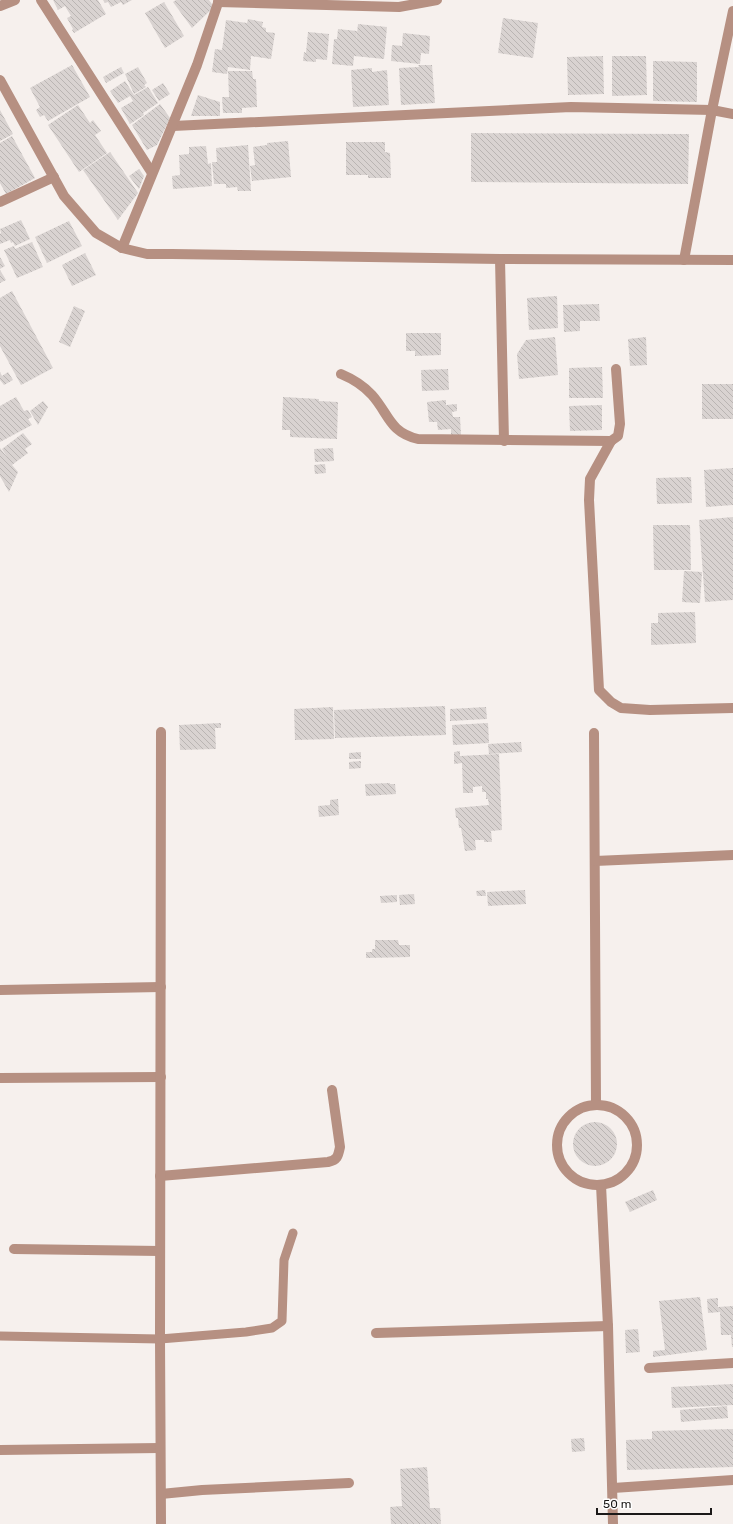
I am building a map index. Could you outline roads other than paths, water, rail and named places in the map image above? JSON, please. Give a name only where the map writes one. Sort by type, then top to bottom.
[{"type":"street","points":[[0,6],[15,0]]},
{"type":"street","points":[[41,0],[152,173]]},
{"type":"street","points":[[122,248],[197,65],[218,1],[399,3],[436,0]]},
{"type":"street","points":[[684,260],[712,110],[733,11]]},
{"type":"street","points":[[0,80],[64,196],[96,233],[122,248],[153,254],[500,260],[733,260]]},
{"type":"street","points":[[173,126],[571,107],[712,110],[733,114]]},
{"type":"street","points":[[0,202],[54,177]]},
{"type":"street","points":[[500,260],[504,441]]},
{"type":"street","points":[[616,369],[620,424],[618,436],[611,441],[590,479],[589,500],[599,690],[611,702],[622,708],[650,710],[733,708]]},
{"type":"street","points":[[341,374],[354,380],[372,395],[397,430],[407,436],[418,439],[611,441]]},
{"type":"street","points":[[161,732],[161,1524]]},
{"type":"street","points":[[594,733],[596,1104]]},
{"type":"street","points":[[595,861],[733,855]]},
{"type":"street","points":[[0,990],[161,987]]},
{"type":"street","points":[[0,1078],[160,1077]]},
{"type":"street","points":[[160,1176],[328,1162],[335,1160],[338,1156],[340,1147],[332,1090]]},
{"type":"street","points":[[596,1104],[608,1105],[619,1111],[628,1119],[635,1130],[638,1142],[636,1154],[631,1166],[623,1175],[613,1182],[601,1185],[588,1184],[576,1179],[566,1171],[559,1160],[556,1147],[558,1134],[563,1122],[572,1113],[583,1106],[596,1104]]},
{"type":"street","points":[[601,1185],[608,1326],[613,1524]]},
{"type":"street","points":[[14,1249],[160,1251]]},
{"type":"street","points":[[376,1333],[608,1326]]},
{"type":"street","points":[[649,1368],[733,1363]]},
{"type":"street","points":[[0,1450],[160,1448]]},
{"type":"street","points":[[612,1488],[733,1480]]},
{"type":"street","points":[[161,1494],[202,1490],[350,1483]]},
{"type":"lane","points":[[0,1336],[160,1339],[246,1332],[272,1328],[282,1321],[284,1260],[293,1233]]}]
